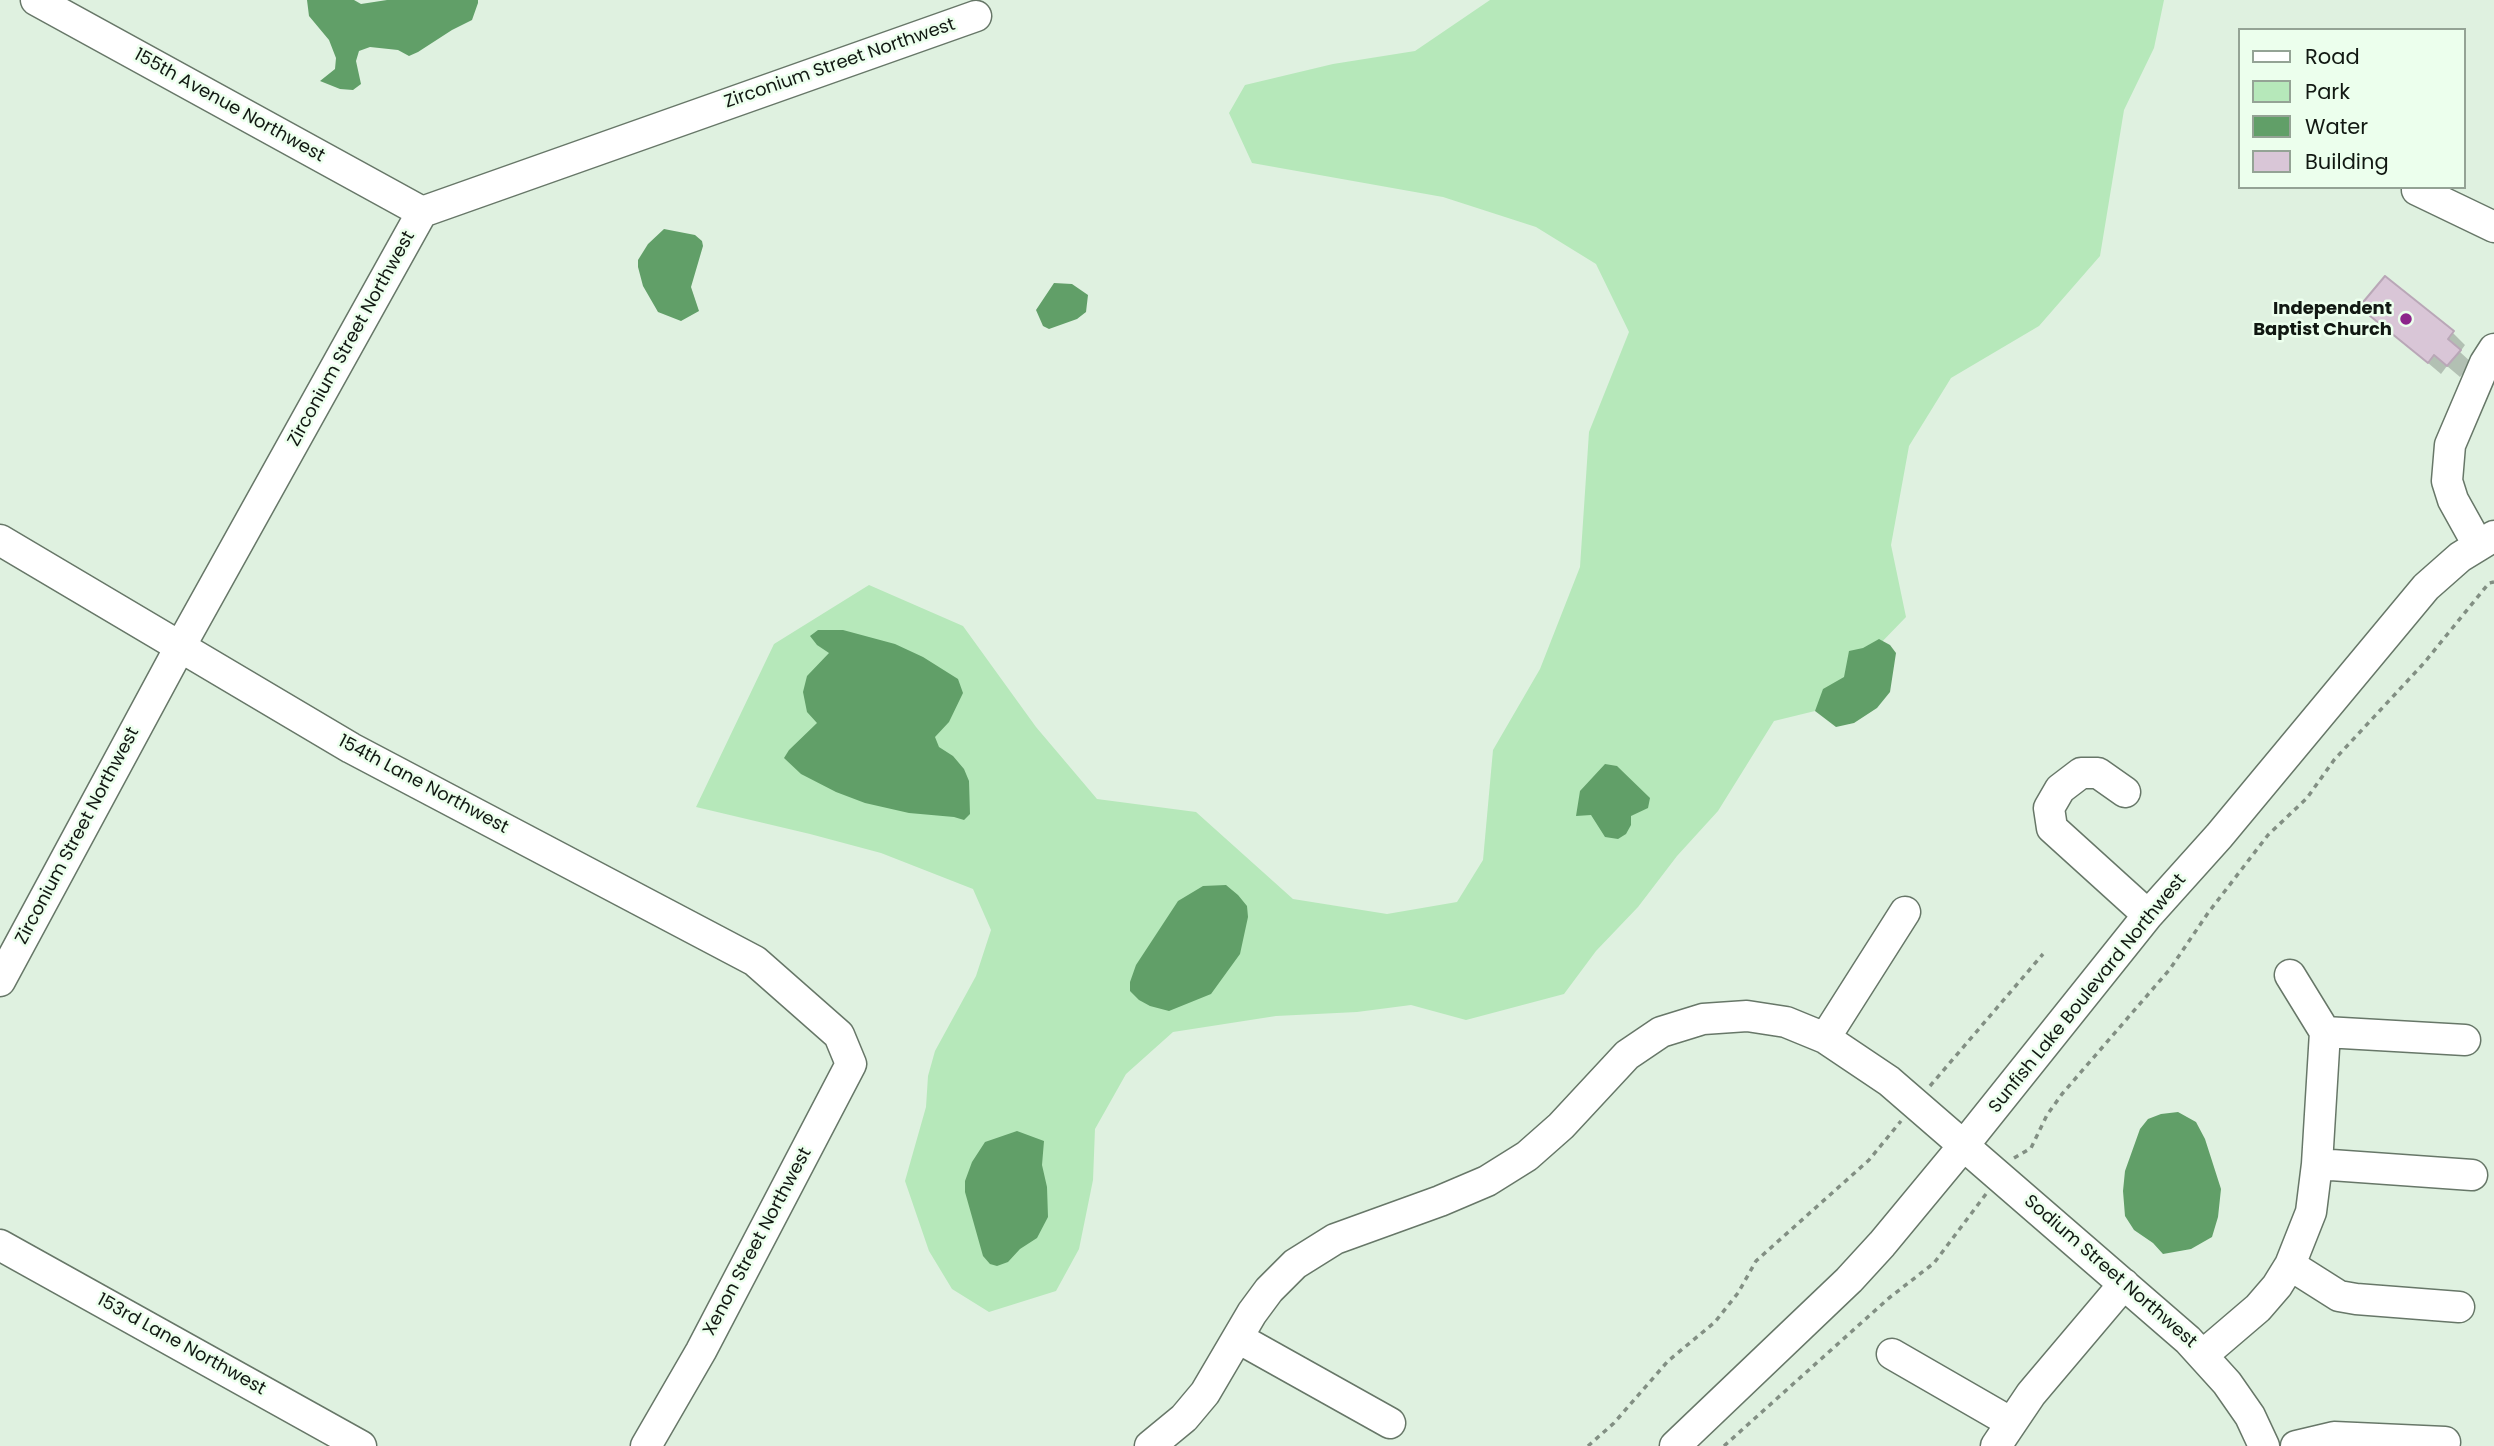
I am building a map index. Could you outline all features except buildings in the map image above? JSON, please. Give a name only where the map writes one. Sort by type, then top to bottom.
[{"type":"street","name":"155th Avenue Northwest","points":[[36,0],[422,212]]},
{"type":"street","name":"Zirconium Street Northwest","points":[[0,981],[180,647],[422,212],[976,16]]},
{"type":"street","points":[[2417,190],[2494,227]]},
{"type":"street","points":[[2486,540],[2453,500],[2447,481],[2450,444],[2485,363],[2494,349]]},
{"type":"street","name":"154th Lane Northwest","points":[[0,540],[351,748],[755,961],[839,1035]]},
{"type":"street","name":"Sunfish Lake Boulevard Northwest","points":[[1675,1446],[1849,1280],[1964,1145],[2148,915],[2220,836],[2426,587],[2444,570],[2486,540]]},
{"type":"street","points":[[2126,792],[2098,774],[2081,773],[2060,789],[2049,808],[2052,828],[2148,915]]},
{"type":"street","points":[[1825,1038],[1905,912]]},
{"type":"street","points":[[2203,1355],[2258,1308],[2277,1286],[2290,1265],[2311,1212],[2317,1164],[2325,1032],[2290,975]]},
{"type":"street","points":[[1150,1446],[1184,1418],[1205,1393],[1252,1313],[1269,1290],[1295,1264],[1335,1239],[1487,1181],[1527,1156],[1561,1126],[1627,1055],[1661,1031],[1703,1019],[1747,1016],[1786,1022],[1825,1038],[1889,1081],[1964,1145]]},
{"type":"street","points":[[2325,1032],[2465,1040]]},
{"type":"street","name":"Xenon Street Northwest","points":[[646,1446],[701,1351],[851,1064],[839,1035]]},
{"type":"street","name":"Sodium Street Northwest","points":[[1964,1145],[2166,1319],[2203,1355],[2227,1382],[2250,1416],[2264,1446]]},
{"type":"street","points":[[2317,1164],[2472,1175]]},
{"type":"street","name":"153rd Lane Northwest","points":[[0,1245],[361,1446]]},
{"type":"street","points":[[2290,1265],[2339,1296],[2356,1300],[2459,1307]]},
{"type":"street","points":[[1892,1354],[2003,1434],[2124,1284]]},
{"type":"street","points":[[1238,1338],[1391,1423]]},
{"type":"street","points":[[2296,1446],[2334,1437],[2445,1442]]},
{"type":"path","points":[[1724,1446],[1889,1298],[1934,1262],[2012,1159],[2031,1148],[2047,1115],[2062,1094],[2169,969],[2208,913],[2269,835],[2307,798],[2334,760],[2424,663],[2489,583],[2494,582]]},
{"type":"path","points":[[1588,1446],[1614,1423],[1668,1361],[1715,1322],[1738,1293],[1756,1261],[1869,1160],[2043,954]]},
{"type":"green space","points":[[1490,0],[2164,0],[2154,48],[2124,110],[2100,256],[2039,326],[1951,378],[1909,446],[1891,545],[1906,617],[1815,711],[1774,721],[1718,811],[1677,856],[1638,907],[1596,951],[1564,994],[1466,1020],[1411,1005],[1357,1012],[1276,1016],[1173,1032],[1126,1074],[1095,1129],[1093,1180],[1079,1249],[1056,1291],[989,1312],[952,1289],[929,1251],[905,1181],[926,1107],[928,1076],[935,1051],[976,976],[991,930],[973,889],[881,853],[696,807],[774,644],[869,585],[963,626],[1036,727],[1097,799],[1196,812],[1293,899],[1387,914],[1457,902],[1483,860],[1493,750],[1540,669],[1580,567],[1589,432],[1629,332],[1596,264],[1536,227],[1443,197],[1252,163],[1229,113],[1245,85],[1333,64],[1415,51]]},
{"type":"water","points":[[307,0],[354,0],[361,4],[387,0],[478,0],[478,3],[472,20],[409,56],[398,50],[370,47],[359,51],[356,61],[361,84],[353,90],[340,89],[320,81],[335,69],[336,58],[329,40],[309,16]]},
{"type":"water","points":[[664,229],[695,235],[702,241],[703,246],[691,287],[699,311],[681,321],[658,312],[643,286],[638,267],[638,260],[648,244]]},
{"type":"water","points":[[1054,283],[1072,284],[1088,295],[1086,312],[1077,319],[1049,329],[1043,326],[1036,310]]},
{"type":"water","points":[[818,630],[843,630],[895,644],[923,657],[958,679],[963,693],[949,722],[935,737],[939,747],[953,756],[964,769],[969,781],[970,814],[964,820],[909,813],[865,803],[801,774],[784,758],[817,723],[807,712],[803,692],[807,676],[829,653],[810,636]]},
{"type":"water","points":[[1879,639],[1890,645],[1896,653],[1890,692],[1877,708],[1854,723],[1836,727],[1815,711],[1823,689],[1844,677],[1849,651],[1863,648]]},
{"type":"water","points":[[1605,764],[1617,766],[1650,798],[1648,808],[1631,816],[1631,825],[1626,834],[1618,839],[1605,837],[1591,815],[1576,816],[1580,791]]},
{"type":"water","points":[[1226,885],[1247,906],[1248,917],[1240,954],[1211,994],[1169,1011],[1139,1000],[1130,991],[1136,965],[1178,901],[1203,886]]},
{"type":"water","points":[[2178,1112],[2196,1122],[2205,1139],[2221,1189],[2218,1217],[2212,1237],[2191,1249],[2163,1254],[2134,1230],[2125,1216],[2125,1171],[2140,1129],[2148,1119]]},
{"type":"water","points":[[1017,1131],[1044,1141],[1042,1165],[1047,1187],[1048,1217],[1037,1238],[1020,1249],[1008,1262],[997,1266],[990,1264],[983,1256],[965,1192],[965,1181],[972,1162],[985,1142]]},
{"type":"place","name":"Independent Baptist Church","points":[[2406,319]]}]
